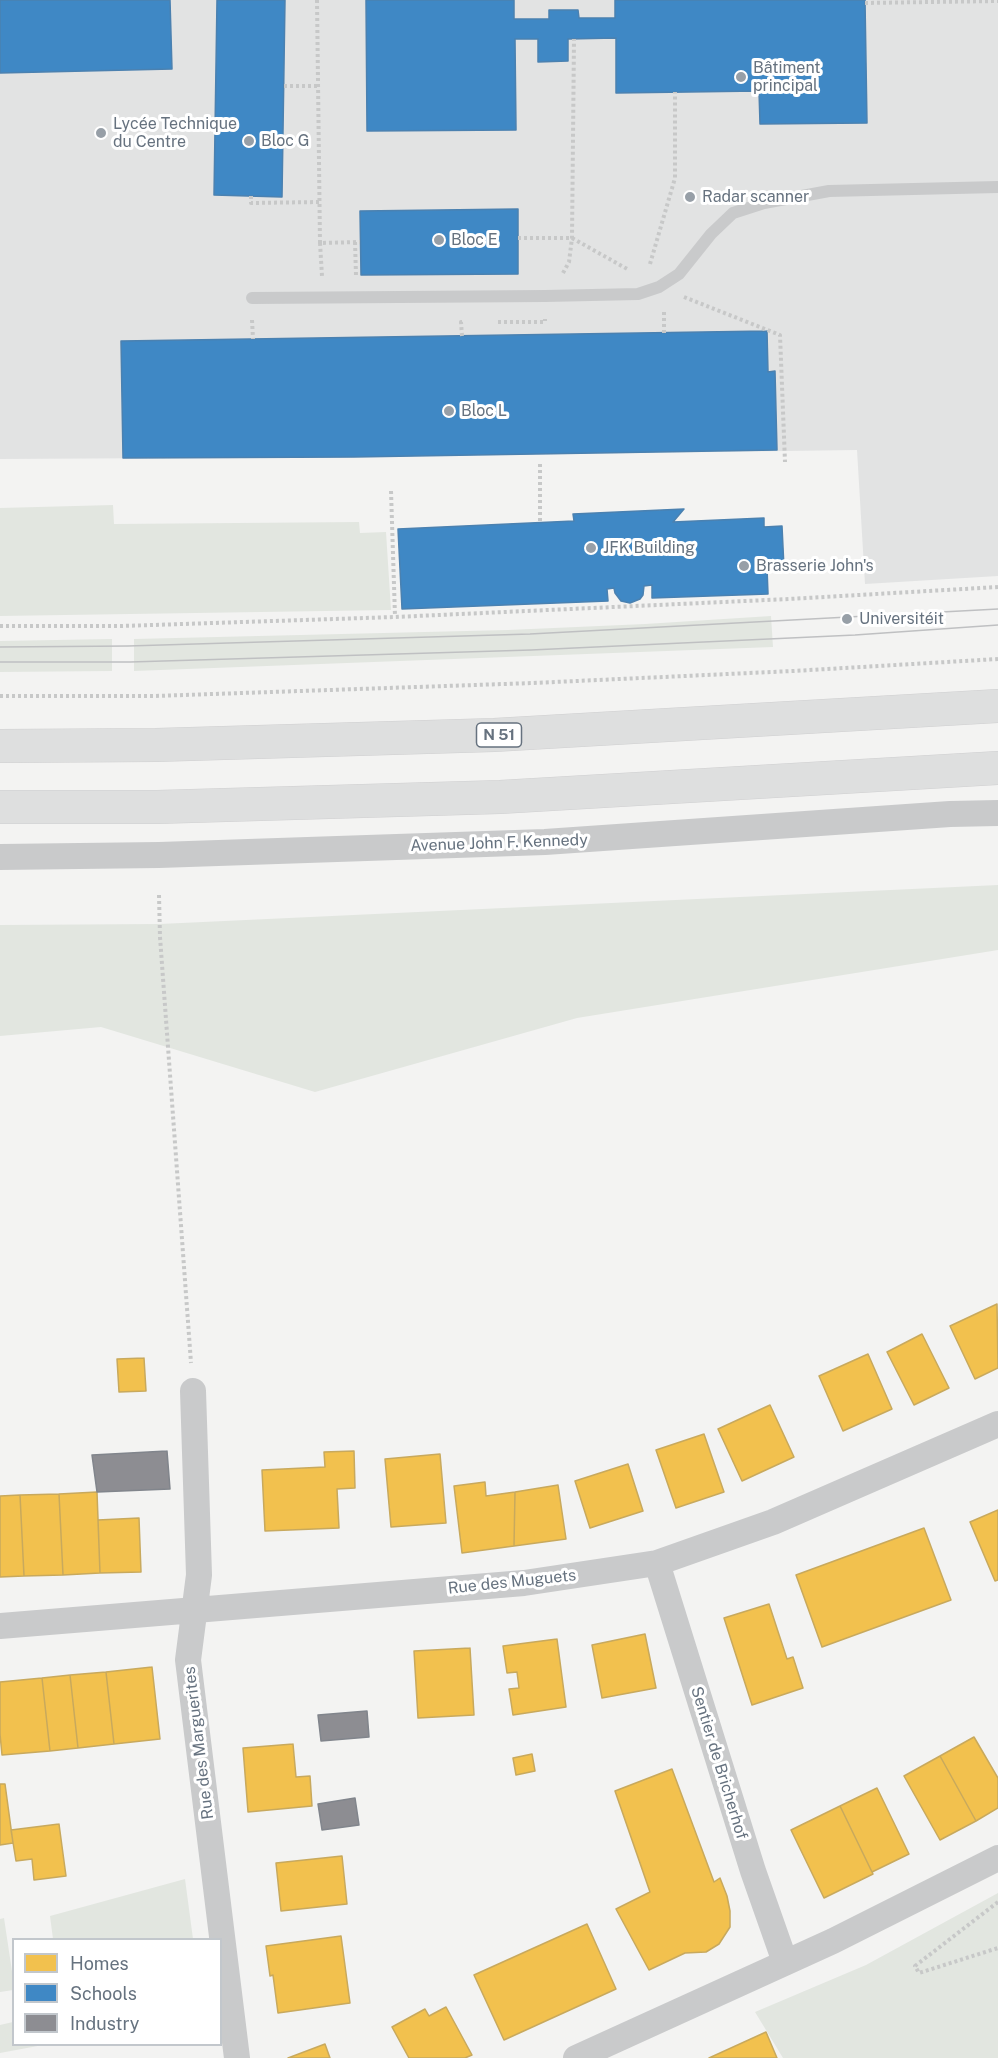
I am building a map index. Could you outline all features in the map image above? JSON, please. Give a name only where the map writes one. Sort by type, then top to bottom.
[{"type":"main road","name":"N 51","points":[[0,746],[156,745],[494,735],[998,706]]},
{"type":"main road","points":[[0,807],[157,807],[500,797],[998,768]]},
{"type":"street","name":"Avenue John F. Kennedy","points":[[0,857],[170,855],[545,842],[938,815],[998,813]]},
{"type":"street","name":"Rue des Marguerites","points":[[193,1391],[200,1575],[188,1660],[237,2058]]},
{"type":"street","name":"Rue des Muguets","points":[[0,1626],[524,1583],[657,1563],[773,1522],[998,1424]]},
{"type":"street","name":"Sentier de Bricherhof","points":[[657,1563],[753,1871],[785,1962]]},
{"type":"street","points":[[576,2058],[833,1941],[998,1858]]},
{"type":"lane","points":[[252,298],[638,294],[659,287],[679,274],[711,234],[734,213],[764,202],[828,191],[998,187]]},
{"type":"path","points":[[318,1],[321,284]]},
{"type":"path","points":[[865,3],[998,2]]},
{"type":"path","points":[[545,296],[569,262],[572,238],[574,39]]},
{"type":"path","points":[[284,86],[318,86]]},
{"type":"path","points":[[645,279],[675,178],[675,92]]},
{"type":"path","points":[[251,196],[251,203],[320,201]]},
{"type":"path","points":[[518,238],[572,238],[659,287],[780,335],[785,462]]},
{"type":"path","points":[[355,242],[356,266]]},
{"type":"path","points":[[320,243],[360,242]]},
{"type":"path","points":[[540,464],[540,522]]},
{"type":"path","points":[[391,491],[396,617]]},
{"type":"path","points":[[0,626],[122,626],[396,617],[998,587]]},
{"type":"path","points":[[0,696],[155,696],[521,683],[793,671],[998,658]]},
{"type":"path","points":[[159,895],[193,1391]]},
{"type":"path","points":[[998,1902],[915,1966],[919,1973],[998,1948]]},
{"type":"shaded area","points":[[0,0],[998,0],[998,576],[865,584],[857,450],[0,459]]},
{"type":"shaded area","points":[[113,505],[114,524],[359,522],[360,533],[386,532],[391,610],[0,616],[0,508]]},
{"type":"shaded area","points":[[771,616],[773,647],[134,671],[134,639],[508,630]]},
{"type":"shaded area","points":[[112,639],[112,671],[0,672],[0,641]]},
{"type":"shaded area","points":[[998,885],[998,950],[577,1018],[315,1092],[101,1027],[0,1036],[0,925],[160,924]]},
{"type":"shaded area","points":[[185,1879],[193,1938],[53,1938],[50,1916]]},
{"type":"shaded area","points":[[998,1893],[998,2058],[783,2058],[755,2012],[866,1965]]},
{"type":"shaded area","points":[[4,1918],[12,1971],[12,1990],[0,1992],[0,1919]]},
{"type":"shaded area","points":[[12,2022],[12,2046],[38,2046],[0,2053],[0,2025]]},
{"type":"building: Homes","points":[[997,1304],[998,1368],[975,1379],[950,1326]]},
{"type":"building: Homes","points":[[922,1334],[949,1388],[914,1405],[887,1352]]},
{"type":"building: Homes","points":[[868,1354],[892,1409],[843,1431],[819,1376]]},
{"type":"building: Homes","points":[[144,1358],[146,1391],[119,1392],[117,1359]]},
{"type":"building: Homes","points":[[770,1405],[794,1457],[742,1481],[718,1429]]},
{"type":"building: Homes","points":[[704,1434],[724,1492],[676,1508],[656,1450]]},
{"type":"building: Homes","points":[[354,1451],[355,1488],[337,1489],[339,1528],[265,1531],[262,1470],[325,1467],[324,1452]]},
{"type":"building: Homes","points":[[440,1454],[446,1523],[391,1527],[385,1459]]},
{"type":"building: Homes","points":[[628,1464],[643,1511],[590,1528],[575,1481]]},
{"type":"building: Homes","points":[[485,1482],[486,1496],[515,1492],[514,1546],[462,1553],[454,1486]]},
{"type":"building: Homes","points":[[558,1485],[566,1539],[514,1546],[515,1492]]},
{"type":"building: Homes","points":[[97,1492],[100,1573],[63,1575],[59,1494]]},
{"type":"building: Homes","points":[[59,1494],[63,1575],[24,1576],[20,1495]]},
{"type":"building: Homes","points":[[20,1495],[24,1576],[0,1577],[0,1496]]},
{"type":"building: Homes","points":[[998,1510],[998,1580],[995,1581],[970,1522]]},
{"type":"building: Homes","points":[[139,1518],[141,1572],[100,1573],[98,1520]]},
{"type":"building: Homes","points":[[924,1528],[951,1600],[822,1647],[796,1575]]},
{"type":"building: Homes","points":[[769,1604],[787,1659],[793,1657],[803,1688],[752,1705],[724,1618]]},
{"type":"building: Homes","points":[[645,1634],[656,1688],[602,1698],[592,1645]]},
{"type":"building: Homes","points":[[557,1639],[566,1707],[513,1715],[509,1689],[519,1688],[517,1672],[507,1673],[503,1646]]},
{"type":"building: Homes","points":[[470,1648],[474,1715],[418,1718],[414,1651]]},
{"type":"building: Homes","points":[[152,1667],[160,1739],[114,1744],[106,1672]]},
{"type":"building: Homes","points":[[106,1672],[114,1744],[78,1748],[70,1675]]},
{"type":"building: Homes","points":[[70,1675],[78,1748],[50,1751],[42,1678]]},
{"type":"building: Homes","points":[[42,1678],[50,1751],[2,1755],[0,1682]]},
{"type":"building: Homes","points":[[974,1737],[998,1778],[998,1808],[976,1821],[940,1756]]},
{"type":"building: Homes","points":[[293,1744],[296,1777],[310,1776],[312,1806],[248,1812],[243,1748]]},
{"type":"building: Homes","points":[[532,1754],[535,1771],[516,1775],[513,1758]]},
{"type":"building: Homes","points":[[940,1756],[976,1821],[940,1840],[904,1776]]},
{"type":"building: Homes","points":[[672,1769],[714,1882],[720,1878],[727,1896],[730,1927],[719,1944],[706,1952],[685,1953],[649,1970],[616,1909],[650,1892],[615,1791]]},
{"type":"building: Homes","points":[[0,1784],[5,1784],[13,1843],[0,1845]]},
{"type":"building: Homes","points":[[877,1788],[909,1854],[872,1872],[840,1806]]},
{"type":"building: Homes","points":[[840,1806],[873,1874],[824,1898],[791,1830]]},
{"type":"building: Homes","points":[[59,1824],[66,1876],[34,1880],[32,1859],[16,1861],[11,1830]]},
{"type":"building: Homes","points":[[342,1856],[347,1904],[281,1911],[276,1863]]},
{"type":"building: Homes","points":[[587,1924],[616,1989],[504,2040],[474,1975]]},
{"type":"building: Homes","points":[[341,1936],[350,2003],[278,2013],[266,1946]]},
{"type":"building: Homes","points":[[446,2007],[472,2055],[465,2058],[409,2058],[392,2027],[425,2009],[429,2016]]},
{"type":"building: Homes","points":[[766,2032],[777,2058],[709,2058]]},
{"type":"building: Homes","points":[[325,2044],[330,2058],[288,2058]]},
{"type":"building: Schools","points":[[0,0],[170,0],[172,69],[0,73]]},
{"type":"building: Schools","name":"Bloc G","points":[[217,0],[285,0],[282,197],[214,195]]},
{"type":"building: Schools","name":"Bâtiment principal","points":[[366,0],[514,0],[514,19],[549,19],[549,10],[578,10],[579,18],[615,18],[615,0],[865,0],[867,123],[760,124],[759,91],[616,93],[616,38],[568,39],[568,61],[538,62],[538,39],[515,39],[516,130],[367,131]]},
{"type":"building: Schools","name":"Bloc E","points":[[518,209],[518,274],[361,275],[360,211]]},
{"type":"building: Schools","name":"Bloc L","points":[[767,331],[768,372],[775,371],[777,450],[354,457],[123,458],[121,341]]},
{"type":"building: Schools","name":"JFK Building","points":[[684,509],[673,522],[764,518],[764,527],[782,526],[784,568],[767,568],[768,594],[652,598],[652,585],[644,586],[640,599],[630,603],[621,601],[614,588],[607,589],[608,601],[402,609],[398,529],[574,521],[573,514]]},
{"type":"building: Industry","points":[[167,1451],[170,1489],[97,1492],[92,1455]]},
{"type":"building: Industry","points":[[367,1711],[369,1737],[321,1741],[318,1715]]},
{"type":"building: Industry","points":[[355,1798],[359,1825],[322,1830],[318,1804]]},
{"type":"tram line","points":[[0,647],[128,646],[530,634],[998,609]]},
{"type":"tram line","points":[[0,662],[130,662],[531,650],[855,635],[998,625]]},
{"type":"place","name":"Bâtiment principal","points":[[741,77]]},
{"type":"place","name":"Lycée Technique du Centre","points":[[101,133]]},
{"type":"place","name":"Bloc G","points":[[249,141]]},
{"type":"place","name":"Radar scanner","points":[[690,197]]},
{"type":"place","name":"Bloc E","points":[[439,240]]},
{"type":"place","name":"Bloc L","points":[[449,411]]},
{"type":"place","name":"JFK Building","points":[[591,548]]},
{"type":"place","name":"Brasserie John's","points":[[744,566]]},
{"type":"place","name":"Universitéit","points":[[847,619]]}]
